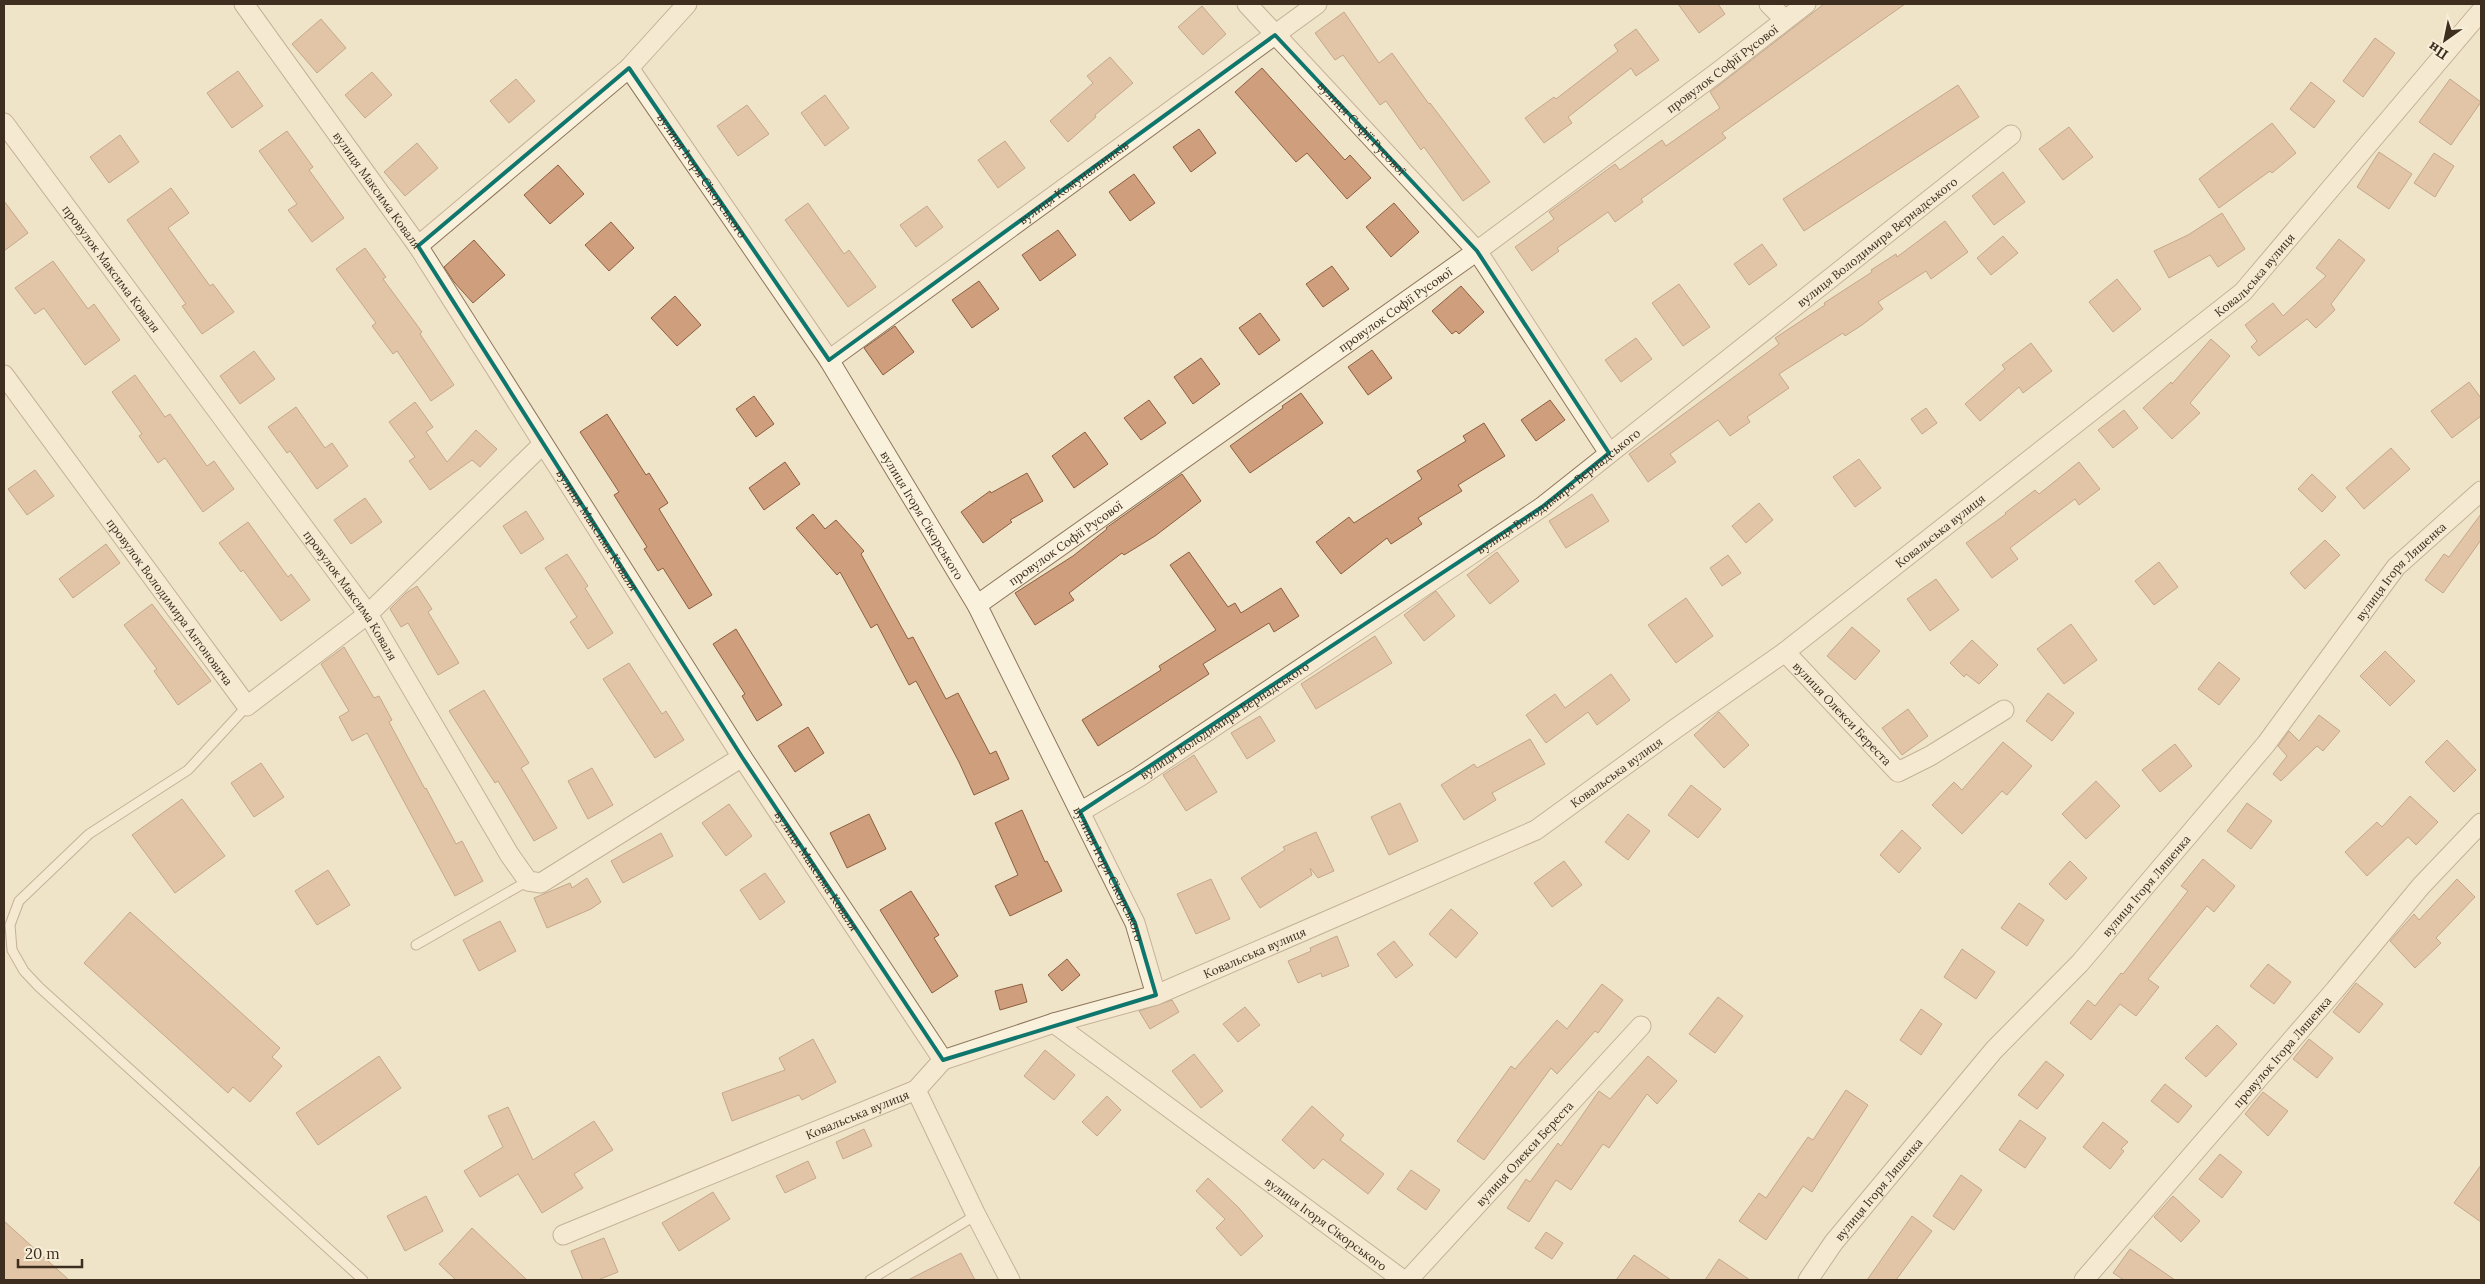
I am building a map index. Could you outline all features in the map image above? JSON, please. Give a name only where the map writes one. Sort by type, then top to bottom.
[{"type":"street","name":"вулиця Максима Коваля","points":[[244,4],[418,246],[742,756],[943,1060]]},
{"type":"street","points":[[418,246],[629,68],[686,4]]},
{"type":"street","name":"вулиця Софії Русової","points":[[1247,4],[1477,251],[1609,453]]},
{"type":"street","name":"вулиця Комунальників","points":[[829,360],[1317,4]]},
{"type":"street","points":[[1769,4],[1785,20]]},
{"type":"street","name":"провулок Софії Русової","points":[[977,605],[1477,251],[1806,4]]},
{"type":"street","name":"Ковальська вулиця","points":[[563,1235],[916,1090],[943,1060],[1054,1023],[1156,995],[1536,830],[1785,652],[2244,292],[2481,11]]},
{"type":"street","name":"вулиця Ігоря Сікорського","points":[[629,68],[829,360],[977,605],[1135,923],[1156,995]]},
{"type":"street","name":"провулок Максима Коваля","points":[[4,123],[368,614],[509,854],[528,881]]},
{"type":"street","name":"вулиця Володимира Вернадського","points":[[1080,812],[1139,777],[1542,508],[2011,135]]},
{"type":"street","name":"провулок Володимира Антоновича","points":[[4,375],[247,706]]},
{"type":"street","points":[[247,706],[368,614],[543,444]]},
{"type":"street","name":"вулиця Ігоря Ляшенка","points":[[1808,1280],[1834,1242],[1994,1050],[2080,963],[2266,744],[2396,567],[2481,491]]},
{"type":"street","name":"вулиця Олекси Береста","points":[[1785,652],[1898,772],[1930,756],[2004,710]]},
{"type":"street","points":[[528,881],[541,884],[742,756]]},
{"type":"street","name":"провулок Ігора Ляшенка","points":[[2084,1280],[2335,990],[2421,886],[2481,823]]},
{"type":"street","name":"вулиця Ігоря Сікорського","points":[[1054,1023],[1404,1280]]},
{"type":"street","name":"вулиця Олекси Береста","points":[[1408,1280],[1641,1026]]},
{"type":"street","points":[[916,1090],[976,1215],[1010,1280]]},
{"type":"lane","points":[[247,706],[188,770],[90,834],[27,892],[13,912],[10,937],[12,950],[24,971],[39,987],[363,1280]]},
{"type":"lane","points":[[416,945],[528,881]]},
{"type":"lane","points":[[870,1280],[976,1215]]},
{"type":"highlighted area","points":[[1275,35],[1477,251],[1609,453],[1542,507],[1080,812],[1135,923],[1156,995],[943,1060],[742,757],[418,246],[629,68],[829,360]]},
{"type":"building","points":[[1678,4],[1718,4],[1725,14],[1699,33]]},
{"type":"building","points":[[1824,4],[1905,4],[1722,133],[1726,138],[1641,199],[1643,202],[1615,222],[1608,212],[1557,248],[1559,251],[1532,271],[1515,247],[1554,219],[1549,212],[1615,164],[1620,170],[1662,140],[1666,146],[1720,108],[1710,92]]},
{"type":"building","points":[[1202,6],[1226,34],[1203,55],[1178,27]]},
{"type":"building","points":[[1344,12],[1379,63],[1392,53],[1490,182],[1463,201],[1424,147],[1421,150],[1386,101],[1380,105],[1343,55],[1335,60],[1315,33]]},
{"type":"building","points":[[321,19],[346,48],[317,73],[292,44]]},
{"type":"building","points":[[1636,29],[1659,60],[1636,76],[1631,68],[1568,117],[1572,123],[1544,143],[1525,118],[1554,97],[1556,99],[1618,51],[1614,45]]},
{"type":"building","points":[[2375,38],[2395,53],[2363,97],[2343,81]]},
{"type":"building","points":[[1110,57],[1133,83],[1095,115],[1096,117],[1068,142],[1050,121],[1093,83],[1087,76]]},
{"type":"building","points":[[1262,68],[1345,160],[1350,155],[1371,178],[1347,199],[1307,153],[1296,162],[1235,92]]},
{"type":"building","points":[[238,71],[263,106],[232,128],[207,93]]},
{"type":"building","points":[[372,72],[392,95],[365,118],[345,95]]},
{"type":"building","points":[[516,79],[535,101],[509,123],[490,101]]},
{"type":"building","points":[[2450,79],[2481,102],[2451,145],[2419,122]]},
{"type":"building","points":[[2311,82],[2335,101],[2314,128],[2290,109]]},
{"type":"building","points":[[1958,85],[1979,117],[1804,231],[1783,199]]},
{"type":"building","points":[[825,95],[849,128],[825,146],[801,113]]},
{"type":"building","points":[[747,105],[769,134],[738,156],[717,126]]},
{"type":"building","points":[[2272,123],[2296,153],[2272,173],[2270,171],[2219,208],[2199,179]]},
{"type":"building","points":[[2069,127],[2093,157],[2063,180],[2039,149]]},
{"type":"building","points":[[1199,129],[1216,153],[1191,172],[1173,147]]},
{"type":"building","points":[[287,131],[313,167],[309,170],[344,218],[312,242],[288,210],[297,204],[259,151]]},
{"type":"building","points":[[120,135],[139,162],[109,183],[90,157]]},
{"type":"building","points":[[1005,141],[1025,168],[998,188],[978,160]]},
{"type":"building","points":[[417,143],[438,168],[405,196],[384,172]]},
{"type":"building","points":[[2379,152],[2412,174],[2389,209],[2357,187]]},
{"type":"building","points":[[2434,153],[2454,166],[2435,197],[2414,183]]},
{"type":"building","points":[[558,165],[584,194],[550,224],[524,195]]},
{"type":"building","points":[[2003,172],[2025,202],[1994,225],[1972,196]]},
{"type":"building","points":[[1134,174],[1155,203],[1130,221],[1109,192]]},
{"type":"building","points":[[171,188],[189,213],[168,228],[210,286],[213,284],[234,312],[202,334],[182,306],[186,304],[127,220]]},
{"type":"building","points":[[4,201],[28,233],[4,251]]},
{"type":"building","points":[[808,203],[844,254],[849,250],[876,287],[848,307],[785,220]]},
{"type":"building","points":[[1394,203],[1419,232],[1391,257],[1366,227]]},
{"type":"building","points":[[927,206],[943,227],[916,247],[900,225]]},
{"type":"building","points":[[2222,213],[2245,249],[2218,267],[2210,255],[2169,278],[2154,251],[2188,235]]},
{"type":"building","points":[[1945,221],[1968,252],[1931,279],[1926,271],[1878,302],[1883,309],[1862,325],[1845,336],[1843,333],[1779,374],[1789,388],[1747,417],[1750,422],[1730,436],[1718,420],[1670,454],[1676,462],[1648,482],[1629,454],[1779,344],[1775,338],[1872,272],[1871,270],[1896,254],[1897,257]]},
{"type":"building","points":[[611,222],[634,248],[609,271],[585,245]]},
{"type":"building","points":[[1058,230],[1076,255],[1040,281],[1022,255]]},
{"type":"building","points":[[2003,236],[2018,253],[1991,275],[1977,258]]},
{"type":"building","points":[[2339,239],[2365,260],[2331,304],[2335,310],[2316,328],[2307,319],[2259,356],[2251,347],[2257,341],[2245,325],[2273,303],[2283,316],[2326,276],[2316,268]]},
{"type":"building","points":[[474,240],[505,275],[473,303],[454,282],[444,267]]},
{"type":"building","points":[[1762,244],[1777,265],[1749,285],[1734,264]]},
{"type":"building","points":[[365,248],[386,277],[383,279],[422,332],[420,334],[454,385],[431,401],[397,351],[393,354],[372,326],[376,323],[336,269]]},
{"type":"building","points":[[53,261],[88,309],[94,304],[120,340],[85,365],[44,308],[35,314],[15,288]]},
{"type":"building","points":[[1332,266],[1349,289],[1323,307],[1306,284]]},
{"type":"building","points":[[2117,279],[2141,309],[2113,332],[2089,302]]},
{"type":"building","points":[[979,281],[999,309],[972,328],[952,300]]},
{"type":"building","points":[[1679,284],[1710,327],[1683,346],[1652,303]]},
{"type":"building","points":[[1461,286],[1484,312],[1459,334],[1456,331],[1452,334],[1432,311]]},
{"type":"building","points":[[675,296],[701,325],[677,346],[651,318]]},
{"type":"building","points":[[1260,313],[1280,340],[1259,355],[1239,328]]},
{"type":"building","points":[[895,326],[914,352],[883,375],[864,348]]},
{"type":"building","points":[[1636,338],[1652,359],[1621,382],[1605,360]]},
{"type":"building","points":[[2211,339],[2230,356],[2190,403],[2200,413],[2172,439],[2143,408],[2171,382],[2172,384]]},
{"type":"building","points":[[2031,343],[2052,371],[2023,393],[2019,387],[1980,421],[1965,404],[2005,369],[2002,365]]},
{"type":"building","points":[[1372,350],[1392,378],[1368,395],[1348,367]]},
{"type":"building","points":[[254,351],[275,379],[240,404],[220,376]]},
{"type":"building","points":[[1201,358],[1220,384],[1193,404],[1174,377]]},
{"type":"building","points":[[135,375],[165,417],[170,414],[207,466],[214,461],[234,489],[203,512],[165,458],[158,463],[139,436],[142,434],[112,392]]},
{"type":"building","points":[[2469,382],[2481,398],[2481,416],[2452,438],[2431,411]]},
{"type":"building","points":[[1301,393],[1323,423],[1250,473],[1230,446]]},
{"type":"building","points":[[754,396],[774,424],[756,437],[736,409]]},
{"type":"building","points":[[1149,400],[1166,423],[1141,440],[1124,418]]},
{"type":"building","points":[[1550,400],[1565,420],[1536,441],[1521,420]]},
{"type":"building","points":[[415,402],[433,427],[426,432],[447,462],[476,430],[497,449],[480,467],[472,460],[430,490],[409,461],[415,457],[389,422]]},
{"type":"building","points":[[296,407],[325,448],[332,443],[348,466],[317,489],[290,451],[287,453],[268,427]]},
{"type":"building","points":[[1926,408],[1937,423],[1922,434],[1911,419]]},
{"type":"building","points":[[2124,410],[2138,428],[2113,448],[2098,430]]},
{"type":"building","points":[[607,414],[646,475],[649,473],[668,503],[659,509],[712,595],[689,609],[663,568],[658,571],[644,549],[647,547],[614,495],[619,492],[580,432]]},
{"type":"building","points":[[1484,423],[1505,456],[1458,485],[1462,491],[1418,518],[1422,524],[1391,544],[1387,538],[1341,574],[1316,542],[1349,517],[1354,523],[1422,479],[1417,471],[1466,441],[1463,436]]},
{"type":"building","points":[[1085,432],[1108,464],[1074,488],[1052,456]]},
{"type":"building","points":[[2391,448],[2410,469],[2364,509],[2346,488]]},
{"type":"building","points":[[1859,459],[1881,488],[1855,507],[1833,477]]},
{"type":"building","points":[[785,462],[800,484],[764,510],[749,488]]},
{"type":"building","points":[[2079,462],[2100,489],[2079,505],[2075,499],[2010,548],[2018,559],[1992,578],[1966,543],[2035,490],[2039,494]]},
{"type":"building","points":[[35,470],[54,496],[27,515],[8,489]]},
{"type":"building","points":[[1027,473],[1043,501],[1010,520],[1012,522],[983,543],[961,512],[990,491],[991,493]]},
{"type":"building","points":[[1182,474],[1201,501],[1155,536],[1124,555],[1122,553],[1069,593],[1074,600],[1035,625],[1015,593],[1073,556],[1106,528]]},
{"type":"building","points":[[2312,474],[2336,497],[2322,512],[2298,489]]},
{"type":"building","points":[[1592,494],[1609,521],[1566,548],[1549,521]]},
{"type":"building","points":[[365,498],[382,522],[351,544],[334,520]]},
{"type":"building","points":[[1759,503],[1773,520],[1746,543],[1732,526]]},
{"type":"building","points":[[526,511],[544,539],[521,554],[503,526]]},
{"type":"building","points":[[813,514],[825,529],[836,520],[864,551],[861,554],[908,639],[913,637],[946,699],[958,693],[990,754],[996,751],[1009,779],[974,795],[959,762],[916,681],[909,685],[877,624],[871,628],[840,572],[837,575],[796,528]]},
{"type":"building","points":[[2481,514],[2481,540],[2443,593],[2425,580],[2444,554],[2449,557]]},
{"type":"building","points":[[248,522],[288,577],[291,574],[310,600],[281,621],[243,570],[241,572],[219,543]]},
{"type":"building","points":[[2325,540],[2340,555],[2305,589],[2290,573]]},
{"type":"building","points":[[106,544],[120,563],[73,598],[59,579]]},
{"type":"building","points":[[1189,552],[1228,607],[1235,603],[1241,613],[1281,588],[1299,616],[1274,632],[1269,623],[1203,664],[1209,674],[1098,746],[1082,720],[1161,670],[1159,666],[1216,630],[1170,565]]},
{"type":"building","points":[[1497,552],[1519,581],[1490,604],[1467,575]]},
{"type":"building","points":[[567,554],[588,586],[585,588],[613,633],[588,649],[570,622],[577,617],[545,568]]},
{"type":"building","points":[[1728,555],[1741,573],[1722,586],[1710,568]]},
{"type":"building","points":[[2159,562],[2178,587],[2154,605],[2135,581]]},
{"type":"building","points":[[1936,579],[1959,610],[1930,631],[1907,599]]},
{"type":"building","points":[[417,586],[432,609],[428,612],[459,663],[438,675],[408,623],[401,627],[390,609],[406,593]]},
{"type":"building","points":[[1436,591],[1455,616],[1424,641],[1404,615]]},
{"type":"building","points":[[1686,598],[1713,636],[1676,663],[1648,625]]},
{"type":"building","points":[[152,604],[211,681],[178,705],[154,671],[157,669],[124,625]]},
{"type":"building","points":[[2071,624],[2097,660],[2064,684],[2037,649]]},
{"type":"building","points":[[1852,627],[1880,651],[1855,680],[1827,656]]},
{"type":"building","points":[[736,629],[782,705],[757,721],[742,696],[745,694],[713,644]]},
{"type":"building","points":[[1375,636],[1392,663],[1316,709],[1301,684]]},
{"type":"building","points":[[1972,640],[1998,665],[1979,684],[1966,674],[1964,677],[1950,663]]},
{"type":"building","points":[[344,647],[374,698],[379,696],[392,720],[389,722],[425,789],[456,844],[462,841],[483,881],[455,896],[367,733],[352,741],[339,717],[349,711],[321,664]]},
{"type":"building","points":[[2385,651],[2415,681],[2390,706],[2360,676]]},
{"type":"building","points":[[2219,662],[2240,679],[2219,705],[2198,689]]},
{"type":"building","points":[[629,663],[662,714],[666,711],[684,740],[655,758],[603,679]]},
{"type":"building","points":[[1611,674],[1630,700],[1597,725],[1588,712],[1546,743],[1526,715],[1555,694],[1565,708]]},
{"type":"building","points":[[484,690],[529,763],[521,768],[557,828],[534,841],[498,781],[495,783],[449,711]]},
{"type":"building","points":[[2048,693],[2074,713],[2052,741],[2026,721]]},
{"type":"building","points":[[1908,709],[1928,736],[1902,755],[1882,728]]},
{"type":"building","points":[[1719,712],[1749,745],[1724,768],[1694,735]]},
{"type":"building","points":[[2319,715],[2340,731],[2323,751],[2317,746],[2281,781],[2273,774],[2287,756],[2278,746],[2289,731],[2299,741]]},
{"type":"building","points":[[1260,716],[1275,741],[1247,759],[1231,733]]},
{"type":"building","points":[[808,727],[824,753],[795,772],[778,746]]},
{"type":"building","points":[[1530,739],[1545,764],[1492,793],[1496,800],[1464,820],[1441,785],[1474,764],[1477,768]]},
{"type":"building","points":[[2447,740],[2476,770],[2454,792],[2425,762]]},
{"type":"building","points":[[2003,742],[2032,766],[2007,795],[2002,791],[1962,834],[1932,805],[1954,782],[1962,790]]},
{"type":"building","points":[[2175,744],[2192,766],[2160,792],[2142,770]]},
{"type":"building","points":[[1194,755],[1217,792],[1186,811],[1163,775]]},
{"type":"building","points":[[261,763],[284,797],[254,817],[231,783]]},
{"type":"building","points":[[592,768],[613,805],[588,819],[568,781]]},
{"type":"building","points":[[2096,781],[2120,806],[2086,839],[2062,814]]},
{"type":"building","points":[[1691,785],[1721,809],[1698,838],[1668,815]]},
{"type":"building","points":[[2410,796],[2438,822],[2416,845],[2408,837],[2367,876],[2345,852],[2377,822],[2382,827]]},
{"type":"building","points":[[182,799],[225,856],[175,893],[132,835]]},
{"type":"building","points":[[1400,803],[1418,841],[1389,855],[1371,817]]},
{"type":"building","points":[[2247,803],[2272,821],[2251,849],[2227,831]]},
{"type":"building","points":[[729,804],[752,836],[726,856],[702,823]]},
{"type":"building","points":[[1022,810],[1045,862],[1047,861],[1062,891],[1010,916],[995,886],[1018,875],[995,823]]},
{"type":"building","points":[[869,814],[886,849],[847,868],[830,833]]},
{"type":"building","points":[[1628,814],[1650,831],[1628,860],[1605,842]]},
{"type":"building","points":[[1902,830],[1921,848],[1899,873],[1880,855]]},
{"type":"building","points":[[1316,832],[1334,871],[1318,878],[1310,868],[1312,875],[1260,908],[1241,878],[1285,850],[1283,847]]},
{"type":"building","points":[[661,833],[673,856],[623,883],[611,861]]},
{"type":"building","points":[[2203,859],[2235,886],[2214,912],[2207,906],[2148,979],[2159,987],[2136,1016],[2120,1004],[2091,1040],[2070,1023],[2088,1000],[2095,1006],[2121,973],[2123,974],[2188,891],[2181,886]]},
{"type":"building","points":[[1564,861],[1582,885],[1552,907],[1534,883]]},
{"type":"building","points":[[2070,861],[2087,878],[2066,900],[2049,884]]},
{"type":"building","points":[[328,870],[350,905],[317,925],[295,891]]},
{"type":"building","points":[[765,873],[785,902],[760,920],[740,890]]},
{"type":"building","points":[[587,878],[601,902],[591,909],[547,928],[534,898],[570,883],[572,888]]},
{"type":"building","points":[[1211,879],[1230,919],[1196,934],[1177,894]]},
{"type":"building","points":[[2457,879],[2475,897],[2436,938],[2441,943],[2415,968],[2390,941],[2414,914],[2419,920]]},
{"type":"building","points":[[911,891],[939,935],[934,938],[958,976],[932,993],[880,910]]},
{"type":"building","points":[[2019,903],[2044,920],[2027,946],[2001,928]]},
{"type":"building","points":[[1451,909],[1478,933],[1456,958],[1429,934]]},
{"type":"building","points":[[130,912],[280,1048],[272,1057],[282,1066],[250,1102],[233,1087],[228,1093],[84,963]]},
{"type":"building","points":[[500,921],[516,951],[479,971],[463,940]]},
{"type":"building","points":[[1337,936],[1349,966],[1322,977],[1321,973],[1298,983],[1288,961],[1311,951],[1310,948]]},
{"type":"building","points":[[1394,941],[1413,965],[1396,978],[1377,954]]},
{"type":"building","points":[[1962,949],[1995,972],[1976,999],[1944,977]]},
{"type":"building","points":[[1067,959],[1080,975],[1062,991],[1048,975]]},
{"type":"building","points":[[2268,964],[2291,982],[2274,1004],[2250,986]]},
{"type":"building","points":[[2356,983],[2383,1004],[2359,1033],[2333,1012]]},
{"type":"building","points":[[1022,984],[1027,1002],[1000,1010],[995,991]]},
{"type":"building","points":[[1602,984],[1623,1000],[1598,1033],[1595,1031],[1557,1074],[1551,1068],[1484,1160],[1457,1141],[1511,1066],[1515,1069],[1557,1020],[1567,1029]]},
{"type":"building","points":[[1718,997],[1743,1016],[1715,1053],[1689,1034]]},
{"type":"building","points":[[1172,1000],[1179,1012],[1150,1029],[1139,1011]]},
{"type":"building","points":[[1245,1007],[1260,1025],[1238,1042],[1223,1024]]},
{"type":"building","points":[[1921,1009],[1942,1024],[1921,1055],[1900,1040]]},
{"type":"building","points":[[2217,1025],[2237,1044],[2206,1077],[2185,1058]]},
{"type":"building","points":[[813,1039],[836,1082],[802,1100],[799,1095],[732,1121],[722,1093],[785,1070],[779,1058]]},
{"type":"building","points":[[2309,1039],[2333,1058],[2317,1078],[2293,1059]]},
{"type":"building","points":[[1045,1050],[1075,1075],[1054,1100],[1024,1076]]},
{"type":"building","points":[[1194,1054],[1223,1091],[1201,1108],[1172,1071]]},
{"type":"building","points":[[379,1056],[401,1088],[318,1145],[296,1113]]},
{"type":"building","points":[[1648,1056],[1677,1081],[1657,1104],[1647,1094],[1609,1148],[1603,1144],[1571,1190],[1556,1180],[1529,1222],[1507,1208],[1526,1179],[1530,1182],[1558,1143],[1561,1146],[1599,1091],[1610,1099]]},
{"type":"building","points":[[2046,1061],[2064,1075],[2037,1109],[2018,1095]]},
{"type":"building","points":[[2165,1084],[2192,1106],[2178,1123],[2151,1101]]},
{"type":"building","points":[[1846,1090],[1868,1105],[1812,1192],[1803,1186],[1766,1240],[1739,1221],[1759,1193],[1766,1198],[1808,1137],[1813,1140]]},
{"type":"building","points":[[2263,1092],[2288,1111],[2268,1136],[2245,1114]]},
{"type":"building","points":[[1107,1096],[1121,1110],[1097,1136],[1082,1122]]},
{"type":"building","points":[[1312,1106],[1344,1135],[1340,1140],[1384,1174],[1368,1194],[1323,1159],[1314,1169],[1282,1140]]},
{"type":"building","points":[[508,1107],[533,1160],[594,1121],[613,1150],[574,1174],[583,1188],[542,1213],[518,1174],[480,1197],[464,1171],[503,1147],[488,1116]]},
{"type":"building","points":[[2020,1120],[2046,1138],[2025,1168],[1999,1150]]},
{"type":"building","points":[[2103,1122],[2128,1142],[2121,1149],[2124,1151],[2110,1169],[2083,1147]]},
{"type":"building","points":[[864,1129],[872,1146],[843,1159],[836,1142]]},
{"type":"building","points":[[2220,1154],[2242,1172],[2222,1198],[2199,1179]]},
{"type":"building","points":[[808,1161],[816,1178],[785,1193],[776,1176]]},
{"type":"building","points":[[2481,1165],[2481,1222],[2454,1203]]},
{"type":"building","points":[[1411,1170],[1440,1190],[1426,1210],[1397,1189]]},
{"type":"building","points":[[1961,1175],[1982,1190],[1954,1230],[1933,1216]]},
{"type":"building","points":[[1208,1178],[1239,1208],[1263,1236],[1241,1256],[1216,1228],[1225,1219],[1196,1191]]},
{"type":"building","points":[[713,1192],[730,1219],[679,1251],[662,1223]]},
{"type":"building","points":[[426,1196],[443,1231],[405,1251],[387,1216]]},
{"type":"building","points":[[2173,1196],[2200,1221],[2181,1242],[2154,1217]]},
{"type":"building","points":[[1912,1216],[1932,1231],[1896,1280],[1867,1280]]},
{"type":"building","points":[[4,1221],[69,1280],[4,1280]]},
{"type":"building","points":[[472,1228],[527,1280],[456,1280],[439,1264]]},
{"type":"building","points":[[1546,1232],[1563,1243],[1552,1259],[1535,1248]]},
{"type":"building","points":[[604,1238],[618,1272],[598,1280],[583,1280],[571,1251]]},
{"type":"building","points":[[2130,1249],[2175,1280],[2124,1280],[2113,1273]]},
{"type":"building","points":[[961,1253],[975,1280],[908,1280]]},
{"type":"building","points":[[1634,1255],[1671,1280],[1616,1280]]},
{"type":"building","points":[[1719,1259],[1750,1280],[1705,1280]]}]
